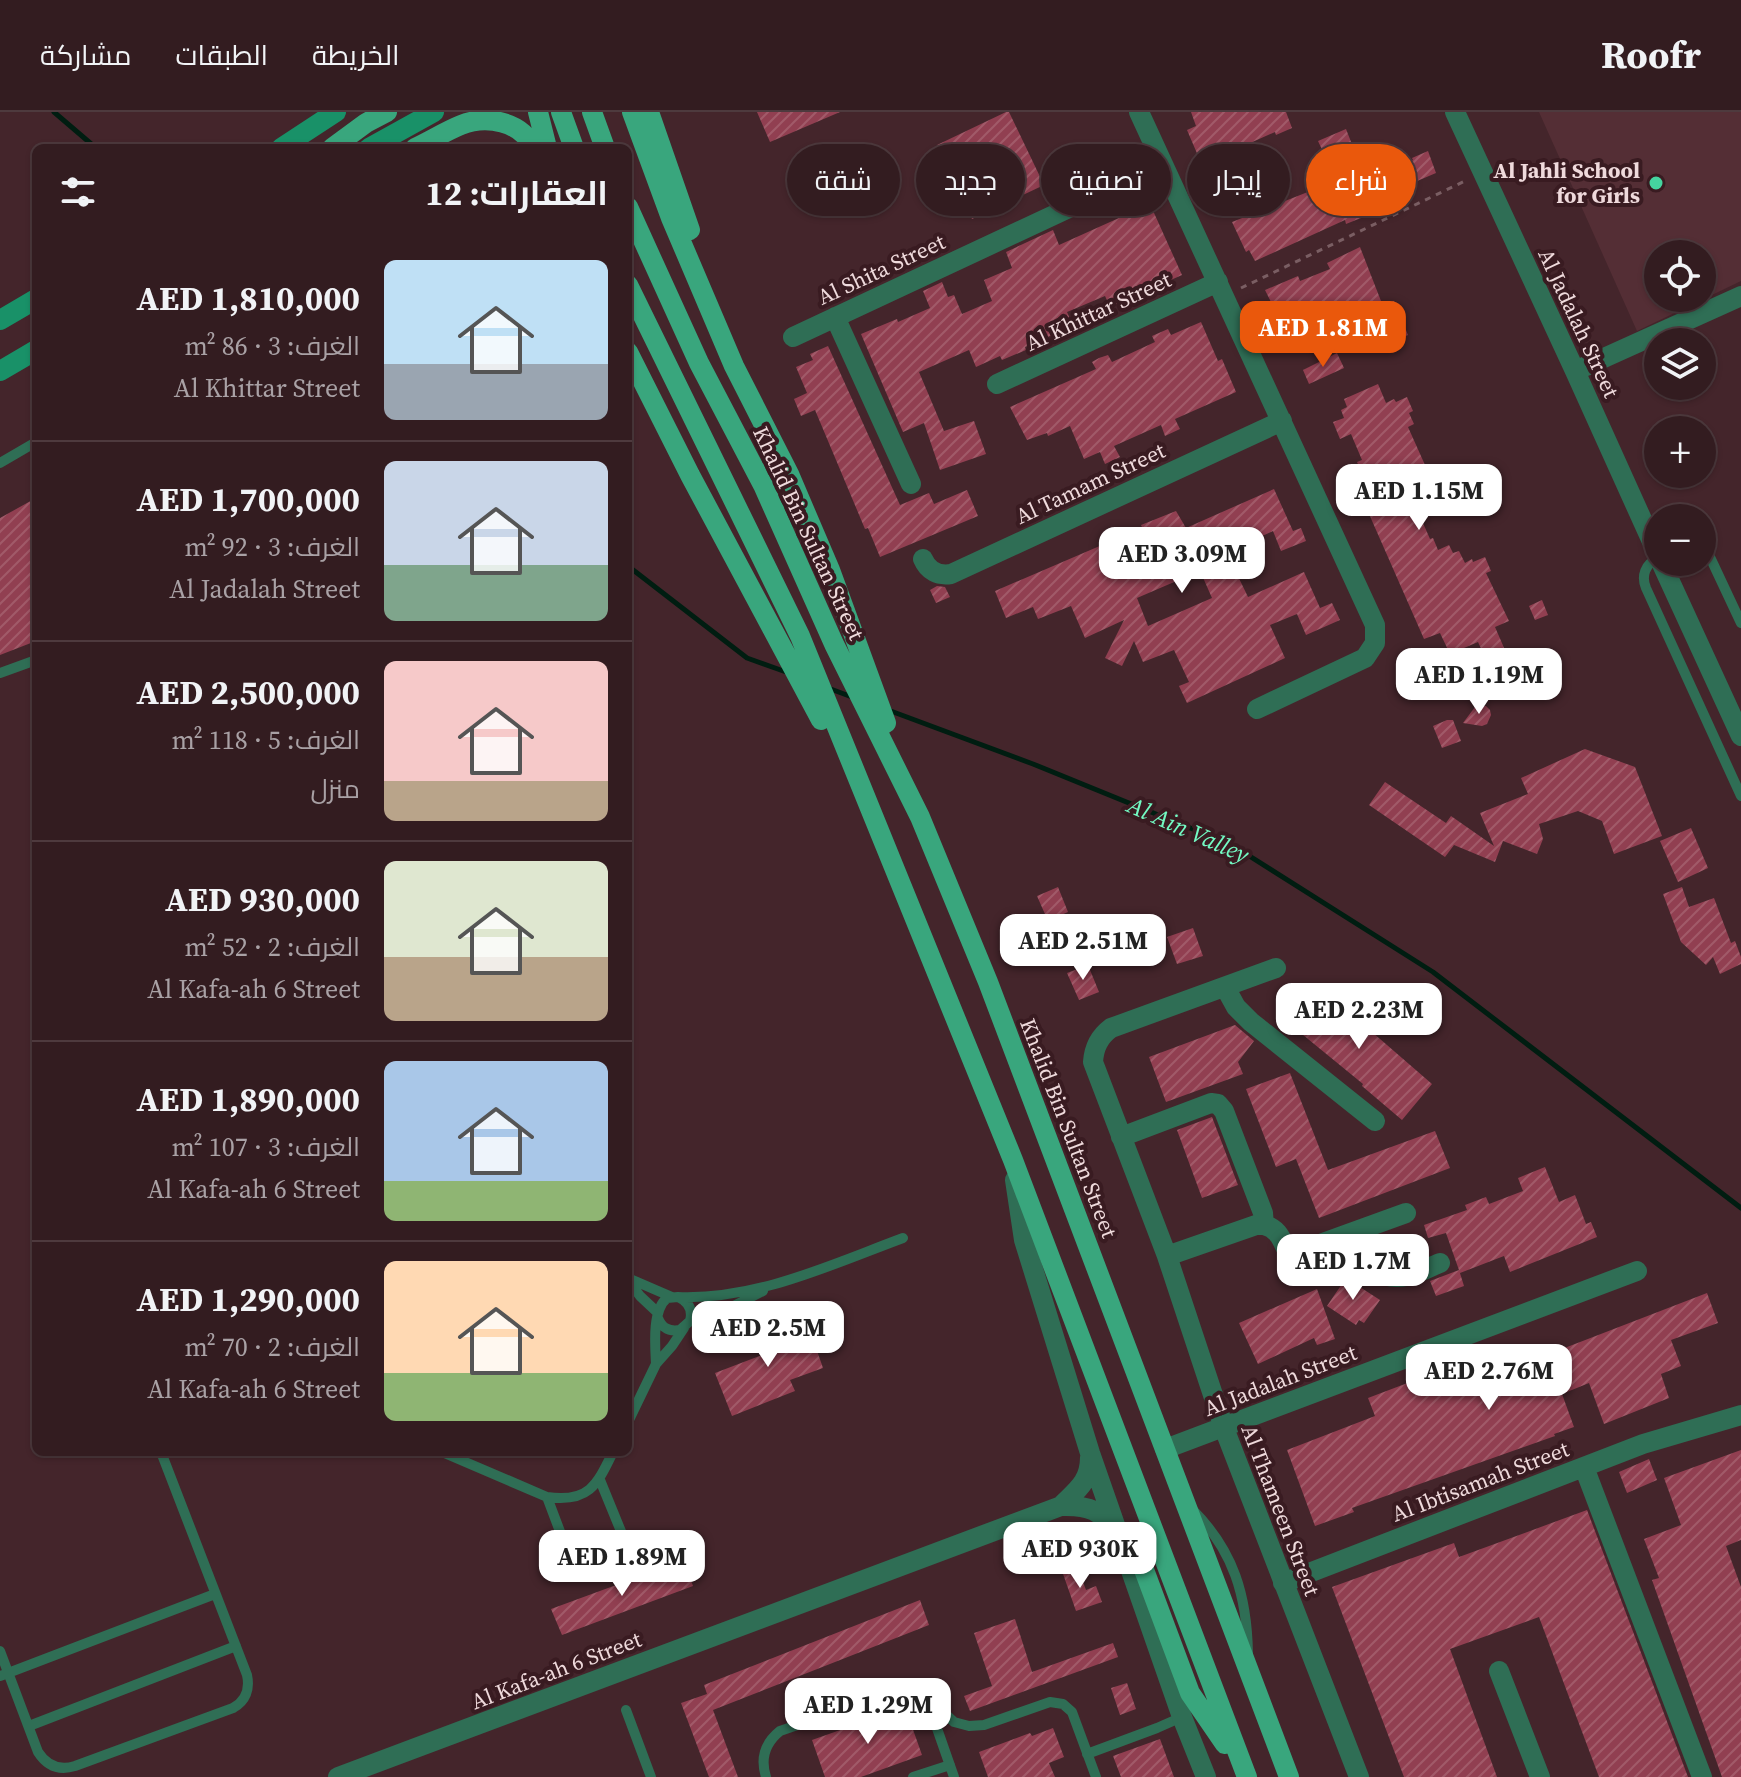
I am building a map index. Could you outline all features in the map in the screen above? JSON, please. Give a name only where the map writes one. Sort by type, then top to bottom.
[{"type":"main road","points":[[287,144],[336,112]]},
{"type":"main road","points":[[337,144],[387,112]]},
{"type":"main road","points":[[376,144],[434,112]]},
{"type":"main road","points":[[538,112],[546,144]]},
{"type":"main road","points":[[561,112],[573,144]]},
{"type":"main road","points":[[592,112],[604,144]]},
{"type":"main road","points":[[632,112],[671,218],[734,366],[789,474],[830,570],[920,817]]},
{"type":"main road","points":[[649,112],[703,268],[717,326]]},
{"type":"main road","points":[[423,144],[464,124],[495,121],[517,128],[531,144]]},
{"type":"main road","name":"Khalid Bin Sultan Street","points":[[632,216],[699,363],[763,485],[834,644],[920,817],[988,982],[1289,1777]]},
{"type":"main road","points":[[632,293],[800,636],[1013,1160],[1246,1775]]},
{"type":"main road","points":[[0,320],[32,301]]},
{"type":"main road","points":[[0,371],[32,352]]},
{"type":"main road","points":[[632,360],[879,832]]},
{"type":"main road","points":[[1119,1540],[1143,1567],[1190,1693],[1246,1775]]},
{"type":"street","points":[[1139,112],[1154,144]]},
{"type":"street","name":"Al Jadalah Street","points":[[1455,112],[1644,512]]},
{"type":"street","points":[[1171,181],[1372,617],[1376,634],[1375,643],[1365,658],[1257,709]]},
{"type":"street","name":"Al Shita Street","points":[[793,337],[1052,216]]},
{"type":"street","name":"Al Khittar Street","points":[[997,384],[1221,289]]},
{"type":"street","points":[[1575,371],[1741,296]]},
{"type":"street","points":[[835,317],[911,484]]},
{"type":"street","name":"Al Tamam Street","points":[[923,559],[935,573],[951,574],[1282,421]]},
{"type":"street","name":"Al Jadalah Street","points":[[1667,576],[1741,736]]},
{"type":"street","name":"Al Thameen Street","points":[[1276,968],[1111,1028],[1097,1042],[1093,1062],[1167,1256],[1224,1428],[1359,1777]]},
{"type":"street","points":[[1225,987],[1236,1007],[1251,1022],[1375,1121]]},
{"type":"street","points":[[1121,1137],[1211,1103],[1218,1104],[1224,1111],[1263,1213],[1264,1225]]},
{"type":"street","points":[[1013,1160],[1024,1240],[1090,1453],[1206,1777]]},
{"type":"street","points":[[1290,1255],[1406,1213]]},
{"type":"street","points":[[1167,1256],[1256,1225],[1264,1225],[1279,1233],[1295,1262],[1308,1268],[1352,1265],[1395,1278],[1409,1276],[1440,1263]]},
{"type":"street","name":"Al Jadalah Street","points":[[1165,1449],[1637,1271]]},
{"type":"street","name":"Al Ibtisamah Street","points":[[1283,1583],[1643,1444],[1741,1415]]},
{"type":"street","name":"Al Kafa-ah 6 Street","points":[[338,1777],[1061,1506],[1085,1482],[1090,1468],[1090,1453]]},
{"type":"street","points":[[1584,1467],[1702,1777]]},
{"type":"street","points":[[1061,1506],[1089,1508],[1108,1520],[1119,1540]]},
{"type":"street","points":[[1499,1671],[1540,1777]]},
{"type":"lane","points":[[0,463],[32,444]]},
{"type":"lane","points":[[1716,570],[1741,623]]},
{"type":"lane","points":[[1644,576],[1644,582],[1741,796]]},
{"type":"lane","points":[[0,673],[32,661]]},
{"type":"lane","points":[[656,1364],[657,1315],[662,1301],[675,1297],[725,1296],[771,1286],[903,1238]]},
{"type":"lane","points":[[632,1281],[688,1304],[691,1315],[672,1346],[656,1364],[632,1414]]},
{"type":"lane","points":[[632,1285],[669,1330],[680,1330],[771,1286]]},
{"type":"lane","points":[[0,1651],[4,1674],[42,1758],[53,1766],[68,1768],[233,1708],[246,1696],[249,1682],[163,1456]]},
{"type":"lane","points":[[451,1456],[547,1497],[564,1498],[576,1496],[595,1486],[611,1456]]},
{"type":"lane","points":[[547,1497],[573,1566],[627,1546],[600,1480]]},
{"type":"lane","points":[[4,1674],[215,1594]]},
{"type":"lane","points":[[29,1726],[236,1646]]},
{"type":"lane","points":[[766,1777],[764,1751],[780,1731],[898,1690],[925,1695],[954,1722],[969,1726],[984,1725],[1050,1702],[1063,1704],[1072,1712],[1096,1777]]},
{"type":"lane","points":[[925,1695],[954,1777]]},
{"type":"lane","points":[[626,1710],[651,1777]]},
{"type":"lane","points":[[1087,1754],[1182,1717]]},
{"type":"lane","points":[[913,1777],[950,1765]]},
{"type":"path","points":[[1221,289],[1483,173]]},
{"type":"shaded area","name":"Al Jahli School for Girls","points":[[1539,112],[1741,112],[1741,281],[1716,293],[1716,240],[1644,240],[1644,312],[1677,312],[1637,331]]},
{"type":"building","points":[[757,112],[840,112],[770,142]]},
{"type":"building","points":[[1009,112],[1024,144],[939,144]]},
{"type":"building","points":[[1191,112],[1286,112],[1292,128],[1248,144],[1193,144],[1187,130],[1196,126]]},
{"type":"building","points":[[1346,129],[1352,144],[1319,144],[1318,141]]},
{"type":"building","points":[[1025,145],[1041,179],[1041,186],[1025,194]]},
{"type":"building","points":[[1428,151],[1436,173],[1416,182],[1416,156]]},
{"type":"building","points":[[1306,193],[1306,216],[1366,216],[1346,224],[1345,220],[1255,261],[1249,250],[1246,252],[1232,222],[1247,216],[1290,216],[1290,199]]},
{"type":"building","points":[[1123,216],[1155,216],[1182,275],[1110,307],[1105,296],[1067,312],[1073,326],[1002,360],[1000,356],[976,367],[969,350],[919,372],[944,431],[974,421],[986,454],[940,470],[924,423],[903,432],[861,334],[930,308],[923,291],[942,282],[948,297],[954,295],[962,314],[992,301],[984,280],[1012,268],[1006,252],[1053,230],[1059,245]]},
{"type":"building","points":[[1360,247],[1381,301],[1319,327],[1297,321],[1290,305],[1276,312],[1265,290],[1298,276],[1300,281],[1330,269],[1327,263]]},
{"type":"building","points":[[1394,301],[1408,335],[1389,343],[1374,309]]},
{"type":"building","points":[[1201,322],[1236,392],[1175,419],[1180,429],[1165,436],[1161,425],[1114,446],[1120,457],[1105,464],[1100,452],[1084,459],[1070,426],[1048,436],[1047,433],[1027,440],[1010,407],[1096,369],[1092,362],[1099,358],[1108,355],[1112,362],[1155,342],[1152,336],[1168,329],[1171,335]]},
{"type":"building","points":[[828,346],[900,505],[929,493],[934,504],[967,490],[978,516],[880,557],[815,410],[801,416],[794,399],[807,393],[796,367],[813,360],[810,354]]},
{"type":"building","points":[[1337,353],[1344,368],[1309,384],[1303,370]]},
{"type":"building","points":[[1378,384],[1386,403],[1407,397],[1413,411],[1409,413],[1414,424],[1408,427],[1425,465],[1402,475],[1430,539],[1433,538],[1438,550],[1449,545],[1453,553],[1459,551],[1465,563],[1485,557],[1491,571],[1486,573],[1509,621],[1495,627],[1508,657],[1489,666],[1478,642],[1450,654],[1440,633],[1424,639],[1369,514],[1378,510],[1357,462],[1362,460],[1351,434],[1340,439],[1333,422],[1344,418],[1341,410],[1347,407],[1344,399]]},
{"type":"building","points":[[1274,489],[1293,531],[1301,528],[1306,541],[1281,551],[1273,531],[1243,545],[1251,561],[1234,568],[1248,597],[1304,572],[1320,608],[1332,603],[1340,620],[1306,635],[1297,614],[1270,625],[1285,658],[1187,703],[1179,686],[1189,682],[1174,650],[1143,662],[1134,641],[1122,666],[1105,658],[1124,620],[1085,638],[1071,606],[1038,619],[1033,607],[1006,618],[995,591],[1102,545],[1108,557],[1141,543],[1147,539],[1141,525],[1176,511],[1186,528]],"holes":[[[1201,573],[1212,598],[1148,626],[1137,598]]]},
{"type":"building","points":[[32,500],[32,643],[0,655],[0,518]]},
{"type":"building","points":[[937,586],[945,587],[950,597],[936,603],[930,590]]},
{"type":"building","points":[[1542,600],[1548,615],[1535,620],[1529,606]]},
{"type":"building","points":[[1486,706],[1491,715],[1487,724],[1463,723],[1475,707]]},
{"type":"building","points":[[1453,720],[1461,741],[1442,748],[1433,726]]},
{"type":"building","points":[[1585,749],[1635,767],[1662,836],[1614,854],[1602,821],[1578,811],[1539,824],[1543,839],[1537,854],[1503,841],[1495,862],[1454,845],[1445,857],[1369,805],[1385,782],[1446,823],[1451,816],[1494,846],[1480,813],[1528,794],[1521,778]]},
{"type":"building","points":[[1691,828],[1708,868],[1678,882],[1660,841]]},
{"type":"building","points":[[1058,887],[1068,912],[1048,921],[1037,896]]},
{"type":"building","points":[[1682,887],[1689,907],[1714,898],[1731,943],[1735,941],[1741,964],[1720,974],[1713,957],[1706,965],[1681,942],[1663,894]]},
{"type":"building","points":[[1193,928],[1203,956],[1177,964],[1167,937]]},
{"type":"building","points":[[1088,965],[1099,992],[1079,1000],[1067,973]]},
{"type":"building","points":[[1316,983],[1374,1030],[1372,1032],[1432,1084],[1402,1120],[1286,1021]]},
{"type":"building","points":[[1235,1025],[1254,1041],[1238,1062],[1243,1074],[1166,1102],[1149,1057]]},
{"type":"building","points":[[1290,1073],[1328,1170],[1435,1131],[1450,1168],[1319,1218],[1296,1159],[1276,1167],[1246,1089]]},
{"type":"building","points":[[1212,1117],[1238,1185],[1202,1198],[1177,1130]]},
{"type":"building","points":[[1545,1167],[1559,1202],[1575,1195],[1586,1224],[1591,1222],[1597,1237],[1510,1272],[1504,1256],[1460,1273],[1446,1233],[1428,1238],[1424,1225],[1467,1210],[1465,1205],[1486,1197],[1489,1204],[1523,1191],[1518,1178]]},
{"type":"building","points":[[1459,1270],[1464,1286],[1436,1296],[1430,1281]]},
{"type":"building","points":[[1346,1278],[1380,1300],[1364,1323],[1359,1320],[1356,1325],[1327,1306]]},
{"type":"building","points":[[1317,1289],[1335,1339],[1317,1345],[1314,1338],[1258,1364],[1239,1323]]},
{"type":"building","points":[[1707,1293],[1718,1323],[1671,1340],[1681,1366],[1661,1374],[1669,1398],[1604,1424],[1589,1383],[1562,1394],[1574,1427],[1352,1508],[1354,1512],[1315,1526],[1287,1450],[1375,1416],[1368,1398],[1447,1368],[1452,1381],[1546,1348],[1549,1354]]},
{"type":"building","points":[[783,1318],[795,1348],[814,1342],[823,1368],[790,1380],[795,1391],[732,1416],[715,1373],[762,1355],[753,1328]]},
{"type":"building","points":[[1741,1450],[1741,1540],[1726,1546],[1741,1587],[1741,1777],[1722,1777],[1652,1580],[1659,1578],[1644,1539],[1681,1525],[1664,1478]]},
{"type":"building","points":[[1649,1459],[1657,1480],[1627,1493],[1619,1472]]},
{"type":"building","points":[[1587,1510],[1688,1777],[1599,1777],[1539,1617],[1450,1649],[1497,1777],[1404,1777],[1332,1587],[1454,1543],[1459,1557]]},
{"type":"building","points":[[1087,1539],[1093,1557],[1075,1563],[1068,1546]]},
{"type":"building","points":[[684,1560],[693,1586],[562,1635],[551,1609]]},
{"type":"building","points":[[1077,1565],[1086,1590],[1096,1586],[1102,1602],[1076,1611],[1062,1571]]},
{"type":"building","points":[[920,1600],[929,1625],[713,1710],[738,1777],[709,1777],[681,1703],[707,1694],[704,1685]]},
{"type":"building","points":[[1015,1619],[1032,1672],[1113,1643],[1118,1657],[970,1711],[964,1696],[992,1686],[974,1633]]},
{"type":"building","points":[[1127,1683],[1136,1709],[1120,1715],[1111,1688]]},
{"type":"building","points":[[905,1707],[922,1755],[861,1777],[825,1777],[812,1740]]},
{"type":"building","points":[[1053,1728],[1064,1757],[1049,1763],[1055,1777],[988,1777],[979,1752]]},
{"type":"building","points":[[1160,1739],[1174,1777],[1121,1777],[1113,1756]]},
{"type":"waterway","name":"Al Ain Valley","points":[[54,112],[91,144]]},
{"type":"waterway","name":"Al Ain Valley","points":[[632,569],[747,658],[789,673]]},
{"type":"waterway","name":"Al Ain Valley","points":[[828,688],[852,697]]},
{"type":"waterway","name":"Al Ain Valley","points":[[888,710],[1033,764],[1232,845],[1433,972],[1741,1208]]},
{"type":"place","name":"Al Jahli School for Girls","points":[[1656,183]]}]
